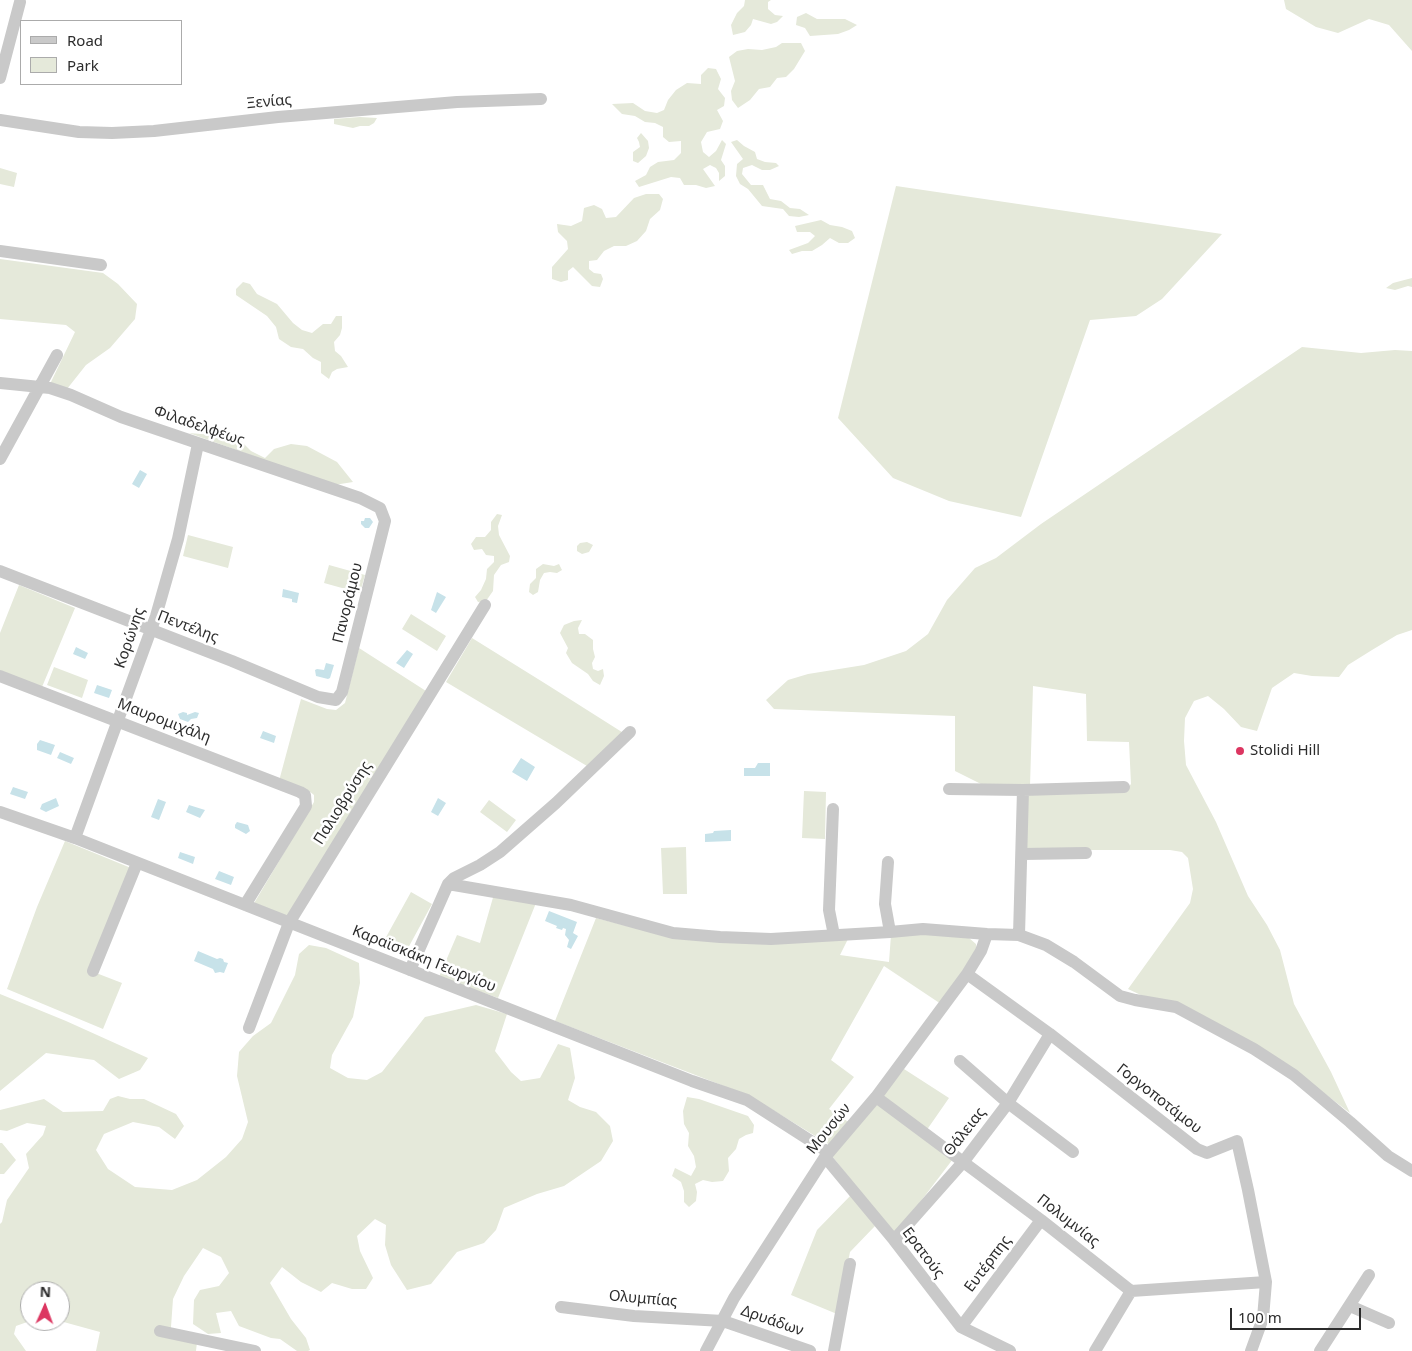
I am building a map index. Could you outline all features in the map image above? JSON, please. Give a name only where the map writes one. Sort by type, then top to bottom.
[{"type":"street","points":[[0,78],[20,2]]},
{"type":"street","name":"Ξενίας","points":[[0,120],[78,132],[112,133],[154,131],[278,117],[457,102],[541,100]]},
{"type":"street","points":[[0,252],[101,265]]},
{"type":"street","points":[[0,459],[56,355]]},
{"type":"street","name":"Φιλαδελφέως","points":[[0,383],[50,388],[71,394],[121,417],[360,498],[375,504],[382,512]]},
{"type":"street","name":"Κορώνης","points":[[75,838],[152,630],[178,539],[198,444]]},
{"type":"street","name":"Πανοράμου","points":[[336,700],[342,692],[383,531],[385,521],[382,512]]},
{"type":"street","name":"Πεντέλης","points":[[0,571],[318,697],[336,700]]},
{"type":"street","name":"Παλιοβρύσης","points":[[249,1028],[289,923],[485,605]]},
{"type":"street","name":"Μαυρομιχάλη","points":[[0,676],[305,795],[306,806],[245,906]]},
{"type":"street","points":[[410,970],[448,884],[454,878],[500,852],[556,803],[630,732]]},
{"type":"street","points":[[949,789],[1023,790],[1124,787]]},
{"type":"street","points":[[1019,934],[1023,790]]},
{"type":"street","points":[[833,809],[830,910],[834,935]]},
{"type":"street","name":"Καραϊσκάκη Γεωργίου","points":[[0,812],[75,838],[692,1081],[747,1100],[827,1155]]},
{"type":"street","points":[[1022,854],[1086,853]]},
{"type":"street","points":[[888,862],[885,904],[890,932]]},
{"type":"street","points":[[93,972],[137,864]]},
{"type":"street","points":[[448,884],[571,904],[674,933],[762,939],[933,929],[986,934],[1019,934],[1074,962],[1120,996],[1176,1007],[1254,1050],[1294,1075],[1388,1156],[1412,1171]]},
{"type":"street","name":"Μουσών","points":[[706,1351],[734,1298],[827,1155],[876,1097],[967,974],[981,951],[986,934]]},
{"type":"street","name":"Γοργοποτάμου","points":[[967,974],[1050,1034],[1197,1149],[1207,1153],[1237,1141],[1266,1282],[1263,1318],[1251,1351]]},
{"type":"street","name":"Θάλειας","points":[[894,1240],[964,1161],[1008,1102],[1050,1034]]},
{"type":"street","points":[[960,1061],[1008,1102],[1073,1152]]},
{"type":"street","name":"Πολυμνίας","points":[[876,1097],[1042,1220],[1131,1292]]},
{"type":"street","name":"Ερατούς","points":[[827,1155],[961,1327],[1010,1351]]},
{"type":"street","name":"Ευτέρπης","points":[[961,1327],[1042,1220]]},
{"type":"street","points":[[834,1351],[850,1264]]},
{"type":"street","points":[[1320,1351],[1369,1275]]},
{"type":"street","points":[[1095,1351],[1131,1292],[1266,1282]]},
{"type":"street","points":[[1350,1306],[1389,1323]]},
{"type":"street","name":"Ολυμπίας","points":[[561,1307],[634,1316],[723,1321]]},
{"type":"street","name":"Δρυάδων","points":[[723,1321],[810,1351]]},
{"type":"street","points":[[160,1331],[255,1351]]},
{"type":"green space","points":[[745,0],[771,0],[768,2],[768,9],[775,15],[783,16],[777,22],[771,24],[753,19],[745,32],[733,35],[731,25],[737,13],[744,6]]},
{"type":"green space","points":[[1284,0],[1412,0],[1412,51],[1389,25],[1369,19],[1338,33],[1316,27],[1286,9]]},
{"type":"green space","points":[[806,13],[817,19],[845,19],[857,25],[838,34],[810,36],[805,28],[796,25],[797,17]]},
{"type":"green space","points":[[782,43],[801,43],[805,51],[794,69],[786,77],[777,78],[770,87],[759,89],[750,100],[738,108],[732,100],[731,91],[735,81],[729,57],[737,51],[748,49],[762,50],[776,47]]},
{"type":"green space","points":[[708,68],[716,69],[721,79],[718,89],[725,98],[724,106],[717,110],[723,121],[720,129],[707,132],[701,142],[703,152],[709,157],[716,151],[722,140],[726,144],[721,160],[725,166],[725,176],[719,181],[719,173],[716,168],[710,165],[703,169],[715,186],[706,188],[696,185],[684,185],[680,178],[671,177],[639,187],[635,181],[646,175],[650,167],[658,162],[674,160],[681,153],[681,141],[669,142],[663,137],[663,127],[655,123],[645,122],[635,116],[622,114],[612,104],[633,103],[645,111],[657,113],[664,110],[668,100],[676,90],[687,83],[701,84],[701,75]]},
{"type":"green space","points":[[377,118],[369,126],[353,128],[334,124],[334,119]]},
{"type":"green space","points":[[641,133],[648,141],[649,148],[646,156],[638,163],[633,161],[633,152],[640,147],[637,138]]},
{"type":"green space","points":[[737,140],[755,152],[757,159],[776,163],[779,166],[770,170],[762,170],[752,165],[743,168],[742,174],[751,185],[763,185],[770,199],[781,201],[790,208],[800,209],[809,215],[789,216],[783,209],[762,206],[748,189],[740,184],[736,176],[737,164],[743,159],[731,142]]},
{"type":"green space","points":[[0,168],[17,173],[14,187],[0,184]]},
{"type":"green space","points":[[896,186],[1222,234],[1162,299],[1136,316],[1090,320],[1021,517],[949,501],[893,478],[838,418]]},
{"type":"green space","points":[[646,194],[659,194],[663,199],[660,210],[650,219],[646,231],[637,241],[626,246],[614,246],[604,251],[597,260],[589,261],[589,269],[594,273],[601,274],[603,279],[600,287],[592,286],[573,267],[568,271],[568,280],[561,282],[552,279],[552,267],[568,249],[567,241],[558,232],[557,224],[571,226],[582,221],[584,208],[594,205],[602,209],[606,218],[616,217],[634,198]]},
{"type":"green space","points":[[821,220],[830,225],[852,231],[855,238],[848,243],[839,243],[830,238],[812,251],[792,254],[789,250],[808,243],[815,236],[810,232],[797,232],[795,226]]},
{"type":"green space","points":[[0,259],[103,273],[118,284],[137,304],[135,319],[110,348],[86,365],[67,389],[50,384],[75,332],[66,325],[0,319]]},
{"type":"green space","points":[[1412,278],[1412,287],[1408,286],[1395,290],[1386,288],[1393,283]]},
{"type":"green space","points":[[243,282],[250,284],[257,294],[277,304],[293,323],[302,330],[312,333],[323,324],[331,324],[336,316],[342,316],[340,335],[334,342],[335,351],[341,356],[348,367],[332,372],[329,379],[321,373],[321,362],[303,349],[291,347],[279,339],[276,327],[267,316],[236,295],[236,289]]},
{"type":"green space","points":[[1302,347],[1361,353],[1395,350],[1412,351],[1412,630],[1397,635],[1348,665],[1339,677],[1294,673],[1272,688],[1257,731],[1241,727],[1208,696],[1194,701],[1185,718],[1184,741],[1186,765],[1216,822],[1248,896],[1267,925],[1280,950],[1294,1004],[1331,1072],[1350,1113],[1282,1061],[1128,989],[1190,903],[1193,889],[1188,858],[1182,852],[1170,850],[1025,850],[1026,794],[1125,791],[1131,784],[1129,742],[1087,741],[1086,694],[1033,686],[1030,786],[981,784],[955,771],[955,716],[774,709],[766,700],[788,680],[808,674],[864,665],[906,651],[928,634],[947,600],[975,568],[996,558],[1041,524]]},
{"type":"green space","points":[[189,433],[237,437],[251,451],[265,458],[274,449],[291,444],[307,446],[337,462],[353,482],[334,485]]},
{"type":"green space","points":[[497,514],[502,515],[498,526],[499,535],[510,556],[509,562],[501,565],[494,575],[493,591],[486,601],[478,602],[475,597],[486,579],[487,569],[494,562],[494,556],[486,555],[482,549],[474,550],[471,544],[476,537],[485,537],[491,530],[491,522]]},
{"type":"green space","points":[[188,535],[233,547],[228,568],[183,556]]},
{"type":"green space","points":[[587,542],[593,545],[589,552],[582,554],[577,551],[577,546],[580,543]]},
{"type":"green space","points":[[543,564],[554,566],[559,564],[562,570],[557,573],[544,573],[540,580],[538,592],[533,595],[529,592],[530,584],[536,578],[536,569]]},
{"type":"green space","points":[[329,565],[365,575],[360,593],[324,583]]},
{"type":"green space","points":[[19,585],[75,608],[42,687],[0,671],[0,633]]},
{"type":"green space","points":[[411,614],[446,636],[437,651],[402,629]]},
{"type":"green space","points":[[582,620],[578,628],[579,634],[585,634],[593,640],[595,657],[592,663],[593,669],[598,671],[603,669],[604,676],[600,685],[572,663],[566,653],[568,648],[560,633],[564,625]]},
{"type":"green space","points":[[472,638],[625,734],[587,766],[446,682]]},
{"type":"green space","points":[[359,648],[426,691],[288,918],[253,905],[314,802],[314,795],[309,791],[279,781],[301,699],[327,709],[336,710],[345,703]]},
{"type":"green space","points":[[54,667],[88,680],[82,698],[47,685]]},
{"type":"green space","points":[[804,791],[826,792],[825,839],[802,838]]},
{"type":"green space","points":[[489,800],[516,820],[507,832],[480,812]]},
{"type":"green space","points":[[65,841],[131,868],[91,971],[122,983],[103,1029],[7,989],[37,907]]},
{"type":"green space","points":[[686,847],[687,894],[663,894],[661,848]]},
{"type":"green space","points":[[411,892],[432,904],[407,950],[385,939]]},
{"type":"green space","points":[[494,894],[536,903],[498,998],[439,977],[457,935],[480,943]]},
{"type":"green space","points":[[596,918],[658,934],[848,939],[840,955],[889,962],[891,935],[917,932],[969,938],[976,944],[976,954],[941,1004],[884,966],[831,1060],[854,1077],[829,1109],[850,1123],[830,1145],[750,1096],[555,1021]]},
{"type":"green space","points":[[309,945],[326,948],[359,963],[360,983],[353,1017],[332,1055],[330,1068],[348,1078],[367,1080],[382,1072],[425,1017],[476,1005],[507,1014],[495,1051],[511,1072],[521,1081],[540,1078],[558,1044],[570,1048],[575,1078],[568,1100],[580,1107],[596,1112],[610,1126],[613,1141],[601,1161],[564,1186],[537,1194],[504,1208],[496,1230],[484,1243],[457,1252],[431,1284],[407,1290],[391,1265],[385,1245],[386,1225],[375,1219],[357,1236],[360,1251],[373,1278],[366,1289],[352,1289],[332,1283],[321,1292],[301,1282],[282,1267],[270,1283],[291,1319],[306,1338],[310,1350],[308,1351],[297,1351],[280,1339],[271,1338],[239,1326],[231,1311],[216,1313],[221,1333],[208,1334],[193,1324],[194,1300],[200,1290],[219,1286],[229,1273],[221,1257],[203,1248],[184,1276],[173,1299],[171,1327],[175,1339],[197,1342],[196,1351],[96,1351],[100,1332],[70,1324],[70,1281],[20,1281],[20,1325],[16,1326],[14,1334],[26,1351],[0,1351],[0,1224],[7,1200],[29,1168],[26,1154],[43,1135],[46,1126],[27,1123],[7,1131],[0,1130],[0,1110],[44,1099],[63,1112],[103,1111],[110,1099],[118,1096],[130,1099],[144,1099],[176,1114],[184,1126],[175,1139],[159,1127],[133,1122],[104,1134],[96,1150],[108,1169],[135,1187],[172,1190],[197,1180],[226,1157],[242,1139],[248,1122],[237,1076],[239,1052],[253,1036],[271,1023],[295,975],[299,954]]},
{"type":"green space","points":[[0,994],[148,1058],[140,1070],[119,1079],[94,1060],[46,1053],[0,1091]]},
{"type":"green space","points":[[904,1069],[949,1098],[924,1134],[956,1155],[895,1235],[832,1156]]},
{"type":"green space","points":[[687,1097],[699,1099],[748,1116],[754,1125],[753,1133],[739,1139],[736,1149],[728,1158],[729,1171],[723,1181],[712,1182],[703,1180],[695,1184],[697,1192],[696,1201],[689,1207],[684,1202],[684,1191],[681,1182],[672,1176],[675,1168],[691,1176],[696,1167],[694,1156],[688,1146],[689,1133],[684,1124],[683,1111]]},
{"type":"green space","points":[[0,1143],[16,1160],[4,1174],[0,1174]]},
{"type":"green space","points":[[852,1194],[875,1226],[850,1252],[837,1314],[791,1295],[817,1230]]},
{"type":"water","points":[[140,470],[147,474],[139,488],[132,484]]},
{"type":"water","points":[[365,518],[370,518],[373,522],[369,528],[365,528],[361,524],[361,521],[364,521]]},
{"type":"water","points":[[283,589],[299,593],[297,603],[292,602],[292,599],[282,597]]},
{"type":"water","points":[[437,592],[446,597],[436,613],[431,610]]},
{"type":"water","points":[[76,647],[88,653],[85,659],[73,654]]},
{"type":"water","points":[[407,650],[413,654],[404,668],[396,663]]},
{"type":"water","points":[[326,663],[334,665],[330,678],[316,676],[315,670],[324,670]]},
{"type":"water","points":[[97,685],[112,690],[109,698],[94,693]]},
{"type":"water","points":[[195,712],[199,713],[197,718],[191,719],[188,722],[180,719],[178,714],[187,713],[187,715]]},
{"type":"water","points":[[263,731],[276,736],[274,743],[260,738]]},
{"type":"water","points":[[40,740],[55,745],[51,755],[37,750],[37,744]]},
{"type":"water","points":[[60,752],[74,758],[71,764],[57,758]]},
{"type":"water","points":[[521,758],[535,767],[527,781],[512,772]]},
{"type":"water","points":[[758,763],[770,763],[770,776],[744,776],[744,768],[755,768]]},
{"type":"water","points":[[13,787],[28,792],[25,799],[10,794]]},
{"type":"water","points":[[56,798],[59,806],[46,812],[40,809],[42,804]]},
{"type":"water","points":[[438,798],[446,803],[438,816],[431,812]]},
{"type":"water","points":[[158,799],[166,802],[159,820],[151,817]]},
{"type":"water","points":[[189,805],[205,810],[200,818],[186,812]]},
{"type":"water","points":[[237,822],[248,825],[250,831],[246,834],[235,828]]},
{"type":"water","points":[[731,830],[731,841],[705,842],[705,834],[713,833],[714,831]]},
{"type":"water","points":[[180,852],[195,857],[193,864],[178,858]]},
{"type":"water","points":[[219,871],[234,877],[231,885],[215,879]]},
{"type":"water","points":[[549,911],[577,922],[573,933],[578,936],[571,949],[567,947],[569,940],[565,935],[566,929],[556,928],[557,926],[545,921]]},
{"type":"water","points":[[198,951],[217,959],[223,959],[224,962],[228,963],[224,973],[215,973],[213,969],[194,961]]},
{"type":"place","name":"Stolidi Hill","points":[[1240,751]]}]
